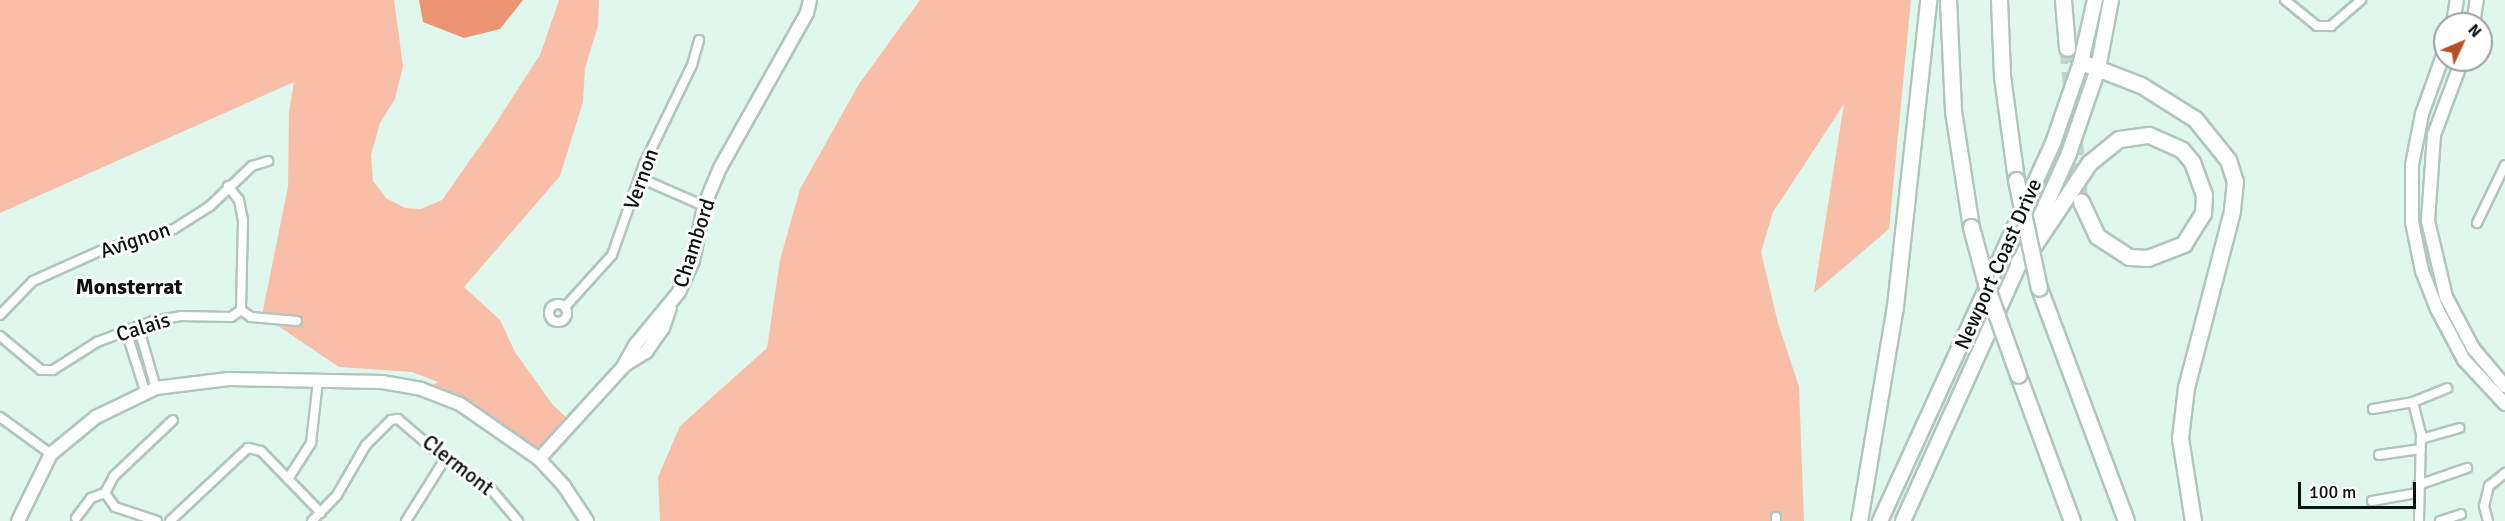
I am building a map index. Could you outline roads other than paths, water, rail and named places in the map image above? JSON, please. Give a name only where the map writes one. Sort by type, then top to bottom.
[{"type":"highway","points":[[1859,521],[1896,306],[1928,0]]},
{"type":"highway","points":[[1948,0],[1953,111],[1971,227],[1988,291],[2072,521]]},
{"type":"highway","points":[[1999,0],[2002,76],[2016,180],[2039,288],[2126,521]]},
{"type":"highway","points":[[2062,0],[2067,48]]},
{"type":"highway","points":[[2080,62],[2141,85],[2195,119],[2228,160],[2235,181],[2232,211],[2186,387],[2180,438],[2193,521]]},
{"type":"highway","points":[[2018,262],[2034,245],[2089,163],[2119,139],[2149,135],[2182,150],[2192,162],[2204,195],[2203,213],[2184,244],[2148,258],[2129,257],[2097,236],[2081,202]]},
{"type":"main road","name":"Newport Coast Drive","points":[[1880,521],[2053,142],[2080,62],[2095,0]]},
{"type":"main road","name":"Newport Coast Drive","points":[[1903,521],[1963,394],[2018,262],[2069,153],[2098,69],[2111,0]]},
{"type":"street","name":"Chambord","points":[[539,459],[623,367],[646,352],[653,332],[671,307],[693,261],[704,206],[810,0]]},
{"type":"street","points":[[2286,0],[2317,26],[2331,26],[2361,0]]},
{"type":"street","name":"Vernon","points":[[565,307],[612,255],[640,178],[692,64],[699,40]]},
{"type":"street","points":[[2437,72],[2422,114],[2412,165],[2412,222],[2422,272],[2437,309],[2464,360],[2505,404]]},
{"type":"street","points":[[2457,72],[2433,135],[2428,221],[2446,297],[2473,348],[2505,386]]},
{"type":"street","name":"Avignon","points":[[0,315],[33,281],[100,251],[174,229],[210,206],[228,186],[252,166],[268,161]]},
{"type":"street","points":[[2477,223],[2505,165]]},
{"type":"street","points":[[640,178],[704,206]]},
{"type":"street","points":[[228,186],[239,200],[243,220],[241,310],[251,317],[297,321]]},
{"type":"street","name":"Calais","points":[[1,337],[41,370],[53,370],[86,348],[138,326],[172,317],[231,317],[241,310]]},
{"type":"street","points":[[138,326],[146,352],[151,390]]},
{"type":"street","points":[[126,331],[134,356],[151,390]]},
{"type":"street","points":[[134,356],[146,352]]},
{"type":"street","points":[[18,521],[51,454],[96,417],[151,390],[212,379],[382,382],[421,389],[459,404],[539,459],[564,486],[586,521]]},
{"type":"street","points":[[288,479],[311,443],[318,381]]},
{"type":"street","points":[[2373,410],[2413,402],[2447,388]]},
{"type":"street","points":[[2413,402],[2421,439],[2419,521]]},
{"type":"street","points":[[0,417],[51,454]]},
{"type":"street","points":[[75,518],[91,498],[105,493],[114,476],[173,420]]},
{"type":"street","name":"Clermont","points":[[321,513],[337,495],[366,445],[391,420],[405,422],[445,459],[491,489],[518,521]]},
{"type":"street","points":[[2421,439],[2459,428]]},
{"type":"street","points":[[170,521],[242,452],[255,448],[321,513],[312,521]]},
{"type":"street","points":[[2379,455],[2421,449]]},
{"type":"street","points":[[406,521],[445,459]]},
{"type":"street","points":[[2372,501],[2418,489],[2467,468]]},
{"type":"street","points":[[2488,521],[2484,506],[2489,486],[2505,473]]},
{"type":"street","points":[[105,493],[116,507],[157,521]]},
{"type":"street","points":[[2440,521],[2461,514]]},
{"type":"tunnel","points":[[2067,48],[2081,202]]},
{"type":"district","name":"Monsterrat","points":[[129,287]]}]
